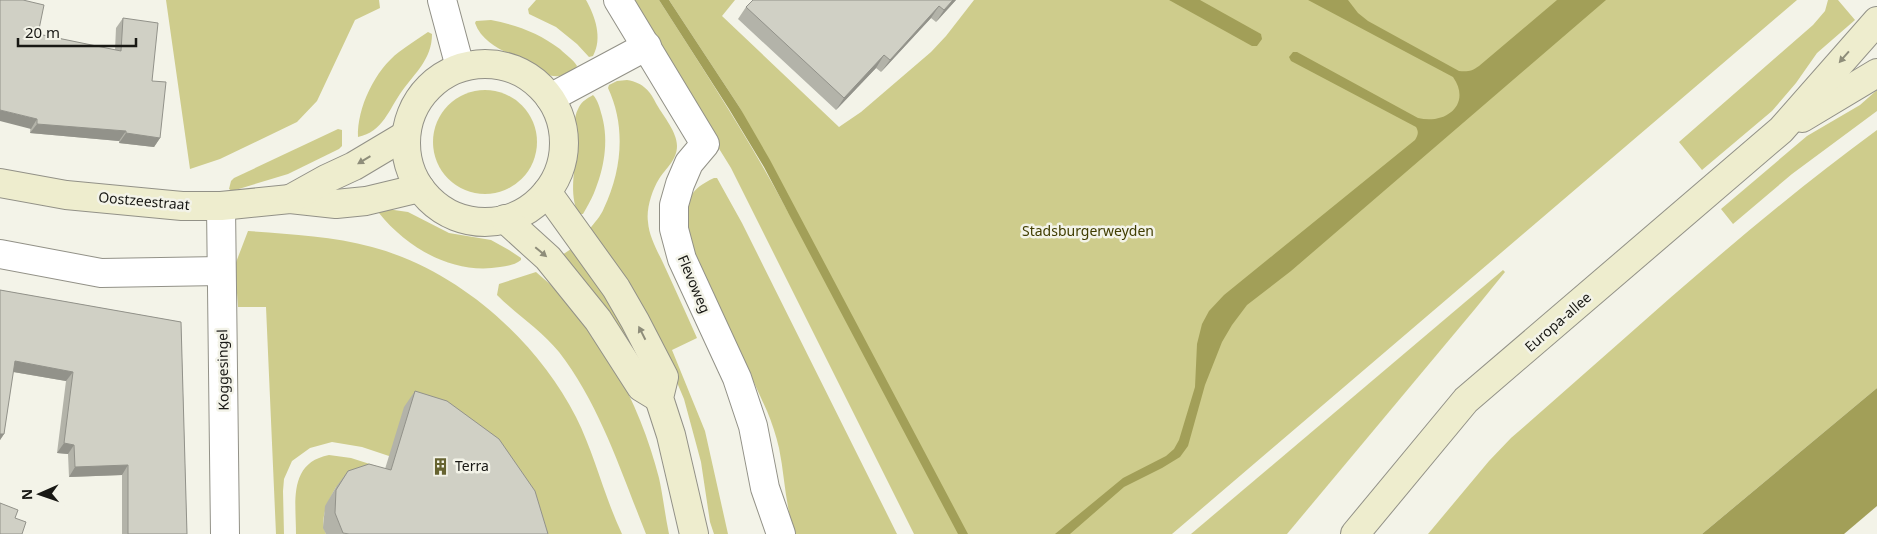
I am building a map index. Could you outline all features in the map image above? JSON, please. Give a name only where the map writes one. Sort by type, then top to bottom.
[{"type":"street","points":[[442,0],[460,67]]},
{"type":"street","name":"Flevoweg","points":[[618,0],[705,144],[689,163],[680,184],[674,205],[674,229],[682,258],[737,378],[754,426],[766,488],[781,534]]},
{"type":"street","name":"Europa-allee","points":[[1356,534],[1466,400],[1781,130],[1877,21]]},
{"type":"street","points":[[550,98],[647,46]]},
{"type":"street","points":[[485,63],[504,65],[522,72],[538,83],[550,98],[560,116],[564,136],[564,155],[558,175],[547,192],[535,204],[520,214],[505,219],[485,222],[466,220],[448,213],[433,202],[420,188],[411,172],[406,153],[406,135],[410,116],[419,98],[432,84],[448,72],[460,67],[485,63]]},
{"type":"street","name":"Europa-allee","points":[[1781,130],[1877,73]]},
{"type":"street","name":"Oostzeestraat","points":[[290,199],[354,166],[406,135]]},
{"type":"street","name":"Oostzeestraat","points":[[0,183],[66,195],[182,206],[221,206],[290,199],[336,204],[366,201],[420,188]]},
{"type":"street","points":[[547,192],[616,288],[664,377],[659,398],[671,435],[694,534]]},
{"type":"street","name":"Koggesingel","points":[[221,206],[225,534]]},
{"type":"street","points":[[505,219],[548,258],[598,320],[641,388],[659,398]]},
{"type":"street","points":[[0,254],[101,273],[221,271]]},
{"type":"green space","points":[[166,0],[379,0],[380,8],[355,20],[317,101],[297,122],[220,159],[190,169]]},
{"type":"green space","points":[[536,0],[586,0],[595,20],[598,35],[593,56],[589,57],[577,44],[556,27],[529,14],[528,9]]},
{"type":"green space","name":"Stadsburgerweyden","points":[[627,0],[659,0],[742,131],[788,212],[740,108],[669,0],[735,0],[722,16],[839,127],[861,112],[931,52],[974,0],[1797,0],[1172,534],[914,534],[731,168]]},
{"type":"green space","points":[[1828,0],[1838,0],[1855,20],[1817,53],[1796,83],[1772,111],[1702,170],[1679,142],[1813,25],[1825,11]]},
{"type":"green space","points":[[491,20],[519,27],[544,38],[560,49],[577,66],[570,73],[561,76],[551,76],[542,73],[526,62],[496,47],[484,37],[475,23],[476,21]]},
{"type":"green space","points":[[428,32],[432,34],[431,43],[422,65],[379,125],[367,134],[358,137],[358,126],[364,102],[375,79],[390,60],[402,49]]},
{"type":"green space","points":[[627,80],[638,83],[649,92],[675,135],[677,151],[652,194],[648,211],[649,228],[654,244],[697,338],[672,350],[705,431],[728,534],[714,534],[710,522],[701,462],[684,399],[667,359],[589,230],[604,208],[615,179],[618,163],[620,148],[618,117],[608,88],[609,85],[617,81]]},
{"type":"green space","points":[[485,90],[505,94],[514,98],[522,105],[529,113],[533,122],[537,142],[533,162],[529,171],[522,179],[514,186],[505,190],[485,194],[465,190],[456,186],[448,179],[441,171],[437,162],[433,142],[437,122],[441,113],[448,105],[456,98],[465,94]]},
{"type":"green space","points":[[1877,90],[1877,111],[1792,174],[1733,224],[1721,209],[1807,136],[1860,105]]},
{"type":"green space","points":[[593,95],[599,105],[604,126],[604,155],[598,184],[593,196],[583,214],[578,214],[573,190],[576,149],[575,118],[580,105]]},
{"type":"green space","points":[[338,129],[342,130],[342,146],[339,149],[288,174],[232,191],[229,189],[234,178]]},
{"type":"green space","points":[[1877,130],[1877,388],[1702,534],[1428,534],[1489,461],[1511,438],[1736,241]]},
{"type":"green space","points":[[717,178],[742,223],[897,534],[795,534],[787,502],[779,448],[767,411],[687,235],[687,207],[689,200],[697,189]]},
{"type":"green space","points":[[380,208],[408,212],[449,233],[491,240],[521,258],[521,260],[508,266],[482,268],[448,263],[417,248],[403,237],[379,213]]},
{"type":"green space","points":[[248,231],[326,238],[372,247],[404,258],[435,272],[464,290],[491,311],[517,335],[559,388],[583,431],[622,534],[532,534],[389,456],[362,447],[332,442],[310,448],[292,461],[284,479],[284,534],[276,534],[266,307],[238,307],[235,265]]},
{"type":"green space","points":[[571,249],[603,289],[656,383],[614,320],[562,255]]},
{"type":"green space","points":[[1503,270],[1505,272],[1475,309],[1287,534],[1191,534]]},
{"type":"green space","points":[[536,272],[558,292],[597,339],[628,393],[651,449],[659,478],[669,534],[646,534],[598,417],[573,372],[552,344],[497,295],[499,284]]},
{"type":"green space","points":[[329,455],[351,458],[376,466],[358,479],[336,487],[327,504],[324,516],[323,522],[326,534],[296,534],[296,497],[301,475],[307,466],[316,459]]},
{"type":"shaded area","points":[[659,0],[669,0],[740,108],[770,160],[968,534],[958,534],[764,167]]},
{"type":"shaded area","points":[[1169,0],[1200,0],[1261,34],[1262,39],[1257,46],[1252,46]]},
{"type":"shaded area","points":[[1308,0],[1348,0],[1358,13],[1368,21],[1459,71],[1465,71],[1479,66],[1557,0],[1606,0],[1291,271],[1247,305],[1222,342],[1205,385],[1188,446],[1180,457],[1124,487],[1070,534],[1055,534],[1123,478],[1166,456],[1174,449],[1179,440],[1195,387],[1197,344],[1202,324],[1209,311],[1224,295],[1417,137],[1416,127],[1291,61],[1289,57],[1293,52],[1297,52],[1418,118],[1438,118],[1446,115],[1458,104],[1458,87],[1453,77]]},
{"type":"shaded area","points":[[1877,388],[1877,506],[1844,534],[1702,534]]},
{"type":"building","points":[[0,0],[23,0],[44,5],[38,34],[121,51],[123,18],[158,23],[152,81],[166,82],[160,138],[126,133],[126,131],[37,124],[37,119],[0,110]]},
{"type":"building","points":[[753,0],[953,0],[944,10],[939,6],[890,60],[884,55],[844,98],[746,7]]},
{"type":"building","points":[[0,290],[181,322],[187,534],[128,534],[128,465],[75,467],[74,445],[64,443],[73,372],[15,361],[4,434],[0,434]]},
{"type":"building","name":"Terra","points":[[415,391],[447,401],[499,439],[535,491],[548,534],[343,533],[335,513],[336,490],[348,471],[369,464],[391,470]]},
{"type":"building","points":[[0,503],[18,510],[15,518],[26,522],[22,534],[0,534]]},
{"type":"place","name":"Terra","points":[[441,466]]}]
